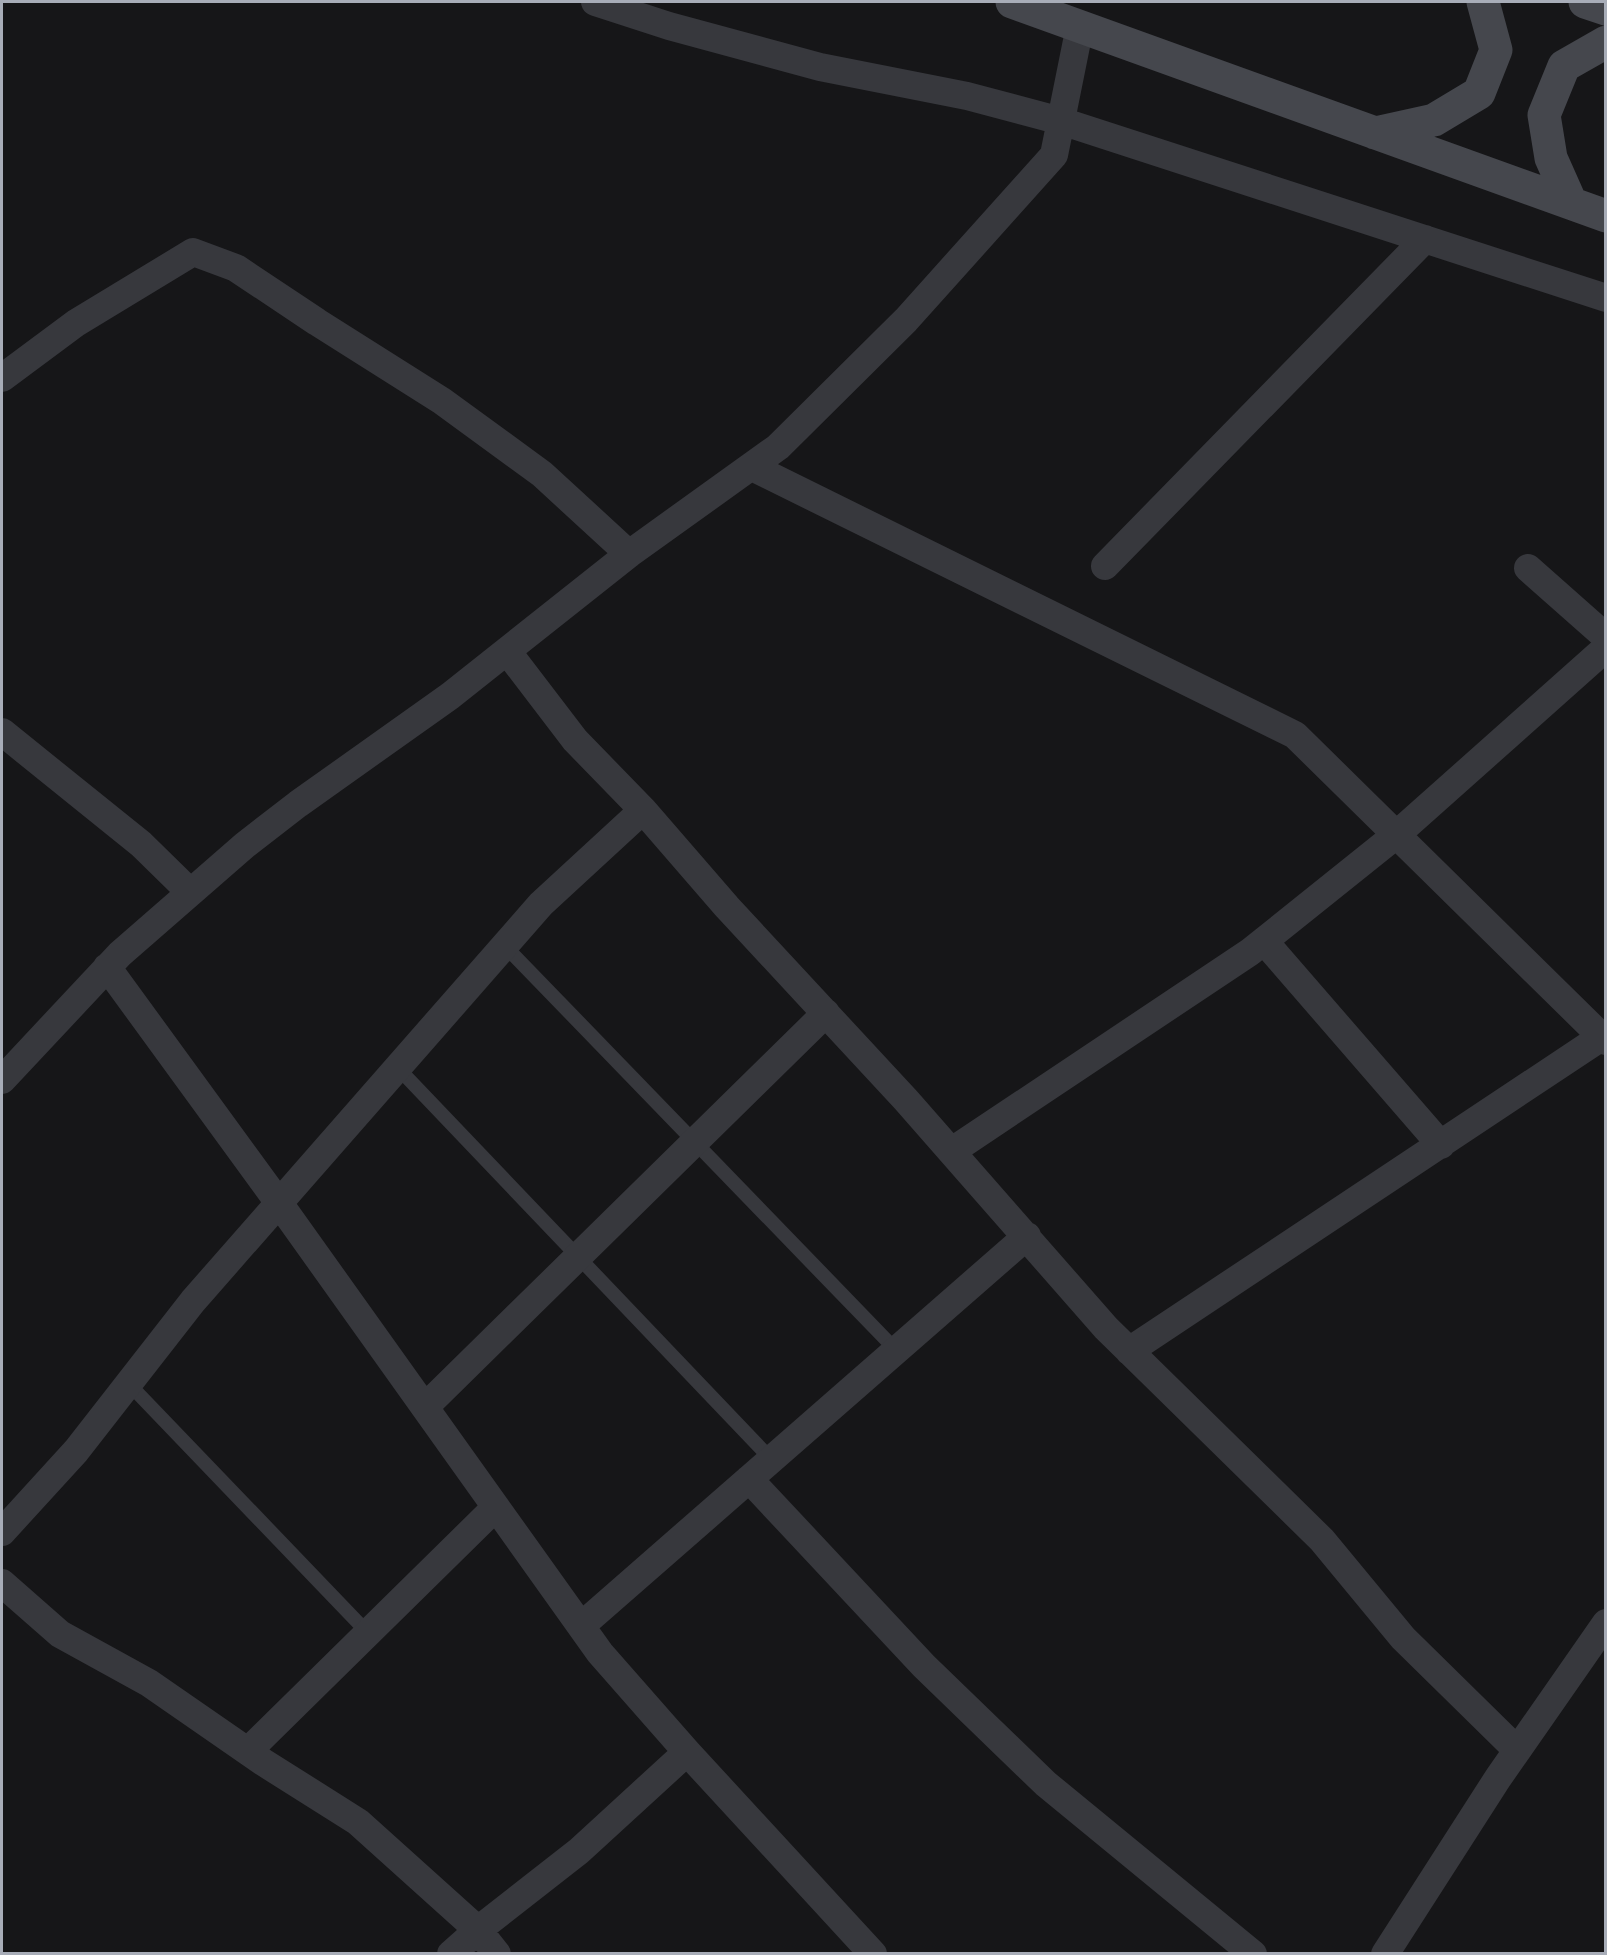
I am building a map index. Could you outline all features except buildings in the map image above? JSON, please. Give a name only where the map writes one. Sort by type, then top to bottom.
[{"type":"main road","points":[[1012,2],[1605,216]]},
{"type":"main road","points":[[1375,132],[1434,120],[1479,93],[1496,50],[1483,2]]},
{"type":"main road","points":[[1585,2],[1605,9]]},
{"type":"main road","points":[[1571,203],[1551,158],[1544,115],[1564,66],[1605,42]]},
{"type":"street","points":[[595,2],[669,26],[820,67],[967,96],[1061,122],[1605,298]]},
{"type":"street","points":[[2,1080],[107,967],[245,844],[450,696],[629,554],[778,447],[906,320],[1054,155],[1080,26]]},
{"type":"street","points":[[1105,566],[1425,239]]},
{"type":"street","points":[[2,378],[76,322],[193,252],[236,267],[317,322],[442,401],[542,474],[629,554]]},
{"type":"street","points":[[752,466],[1295,735],[1604,1037],[1129,1351]]},
{"type":"street","points":[[1528,568],[1605,637]]},
{"type":"street","points":[[952,1151],[1264,941],[1395,835],[1605,648]]},
{"type":"street","points":[[507,651],[575,740],[643,810],[727,906],[952,1151],[1106,1328],[1322,1540],[1403,1638],[1517,1750]]},
{"type":"street","points":[[4,737],[141,844],[190,892]]},
{"type":"street","points":[[2,1532],[76,1452],[193,1301],[541,904],[643,810]]},
{"type":"street","points":[[1264,941],[1441,1145]]},
{"type":"street","points":[[107,967],[279,1203],[600,1653],[687,1752],[873,1953]]},
{"type":"street","points":[[425,1407],[826,1013]]},
{"type":"street","points":[[581,1626],[1027,1236]]},
{"type":"street","points":[[749,1479],[924,1666],[1046,1784],[1253,1953]]},
{"type":"street","points":[[248,1752],[496,1507]]},
{"type":"street","points":[[2,1583],[60,1634],[149,1683],[248,1752],[358,1822],[478,1930],[497,1953]]},
{"type":"street","points":[[1385,1953],[1517,1750],[1605,1623]]},
{"type":"street","points":[[451,1953],[579,1851],[687,1752]]},
{"type":"lane","points":[[505,946],[896,1350]]},
{"type":"lane","points":[[398,1068],[771,1459]]},
{"type":"lane","points":[[129,1384],[368,1633]]}]
